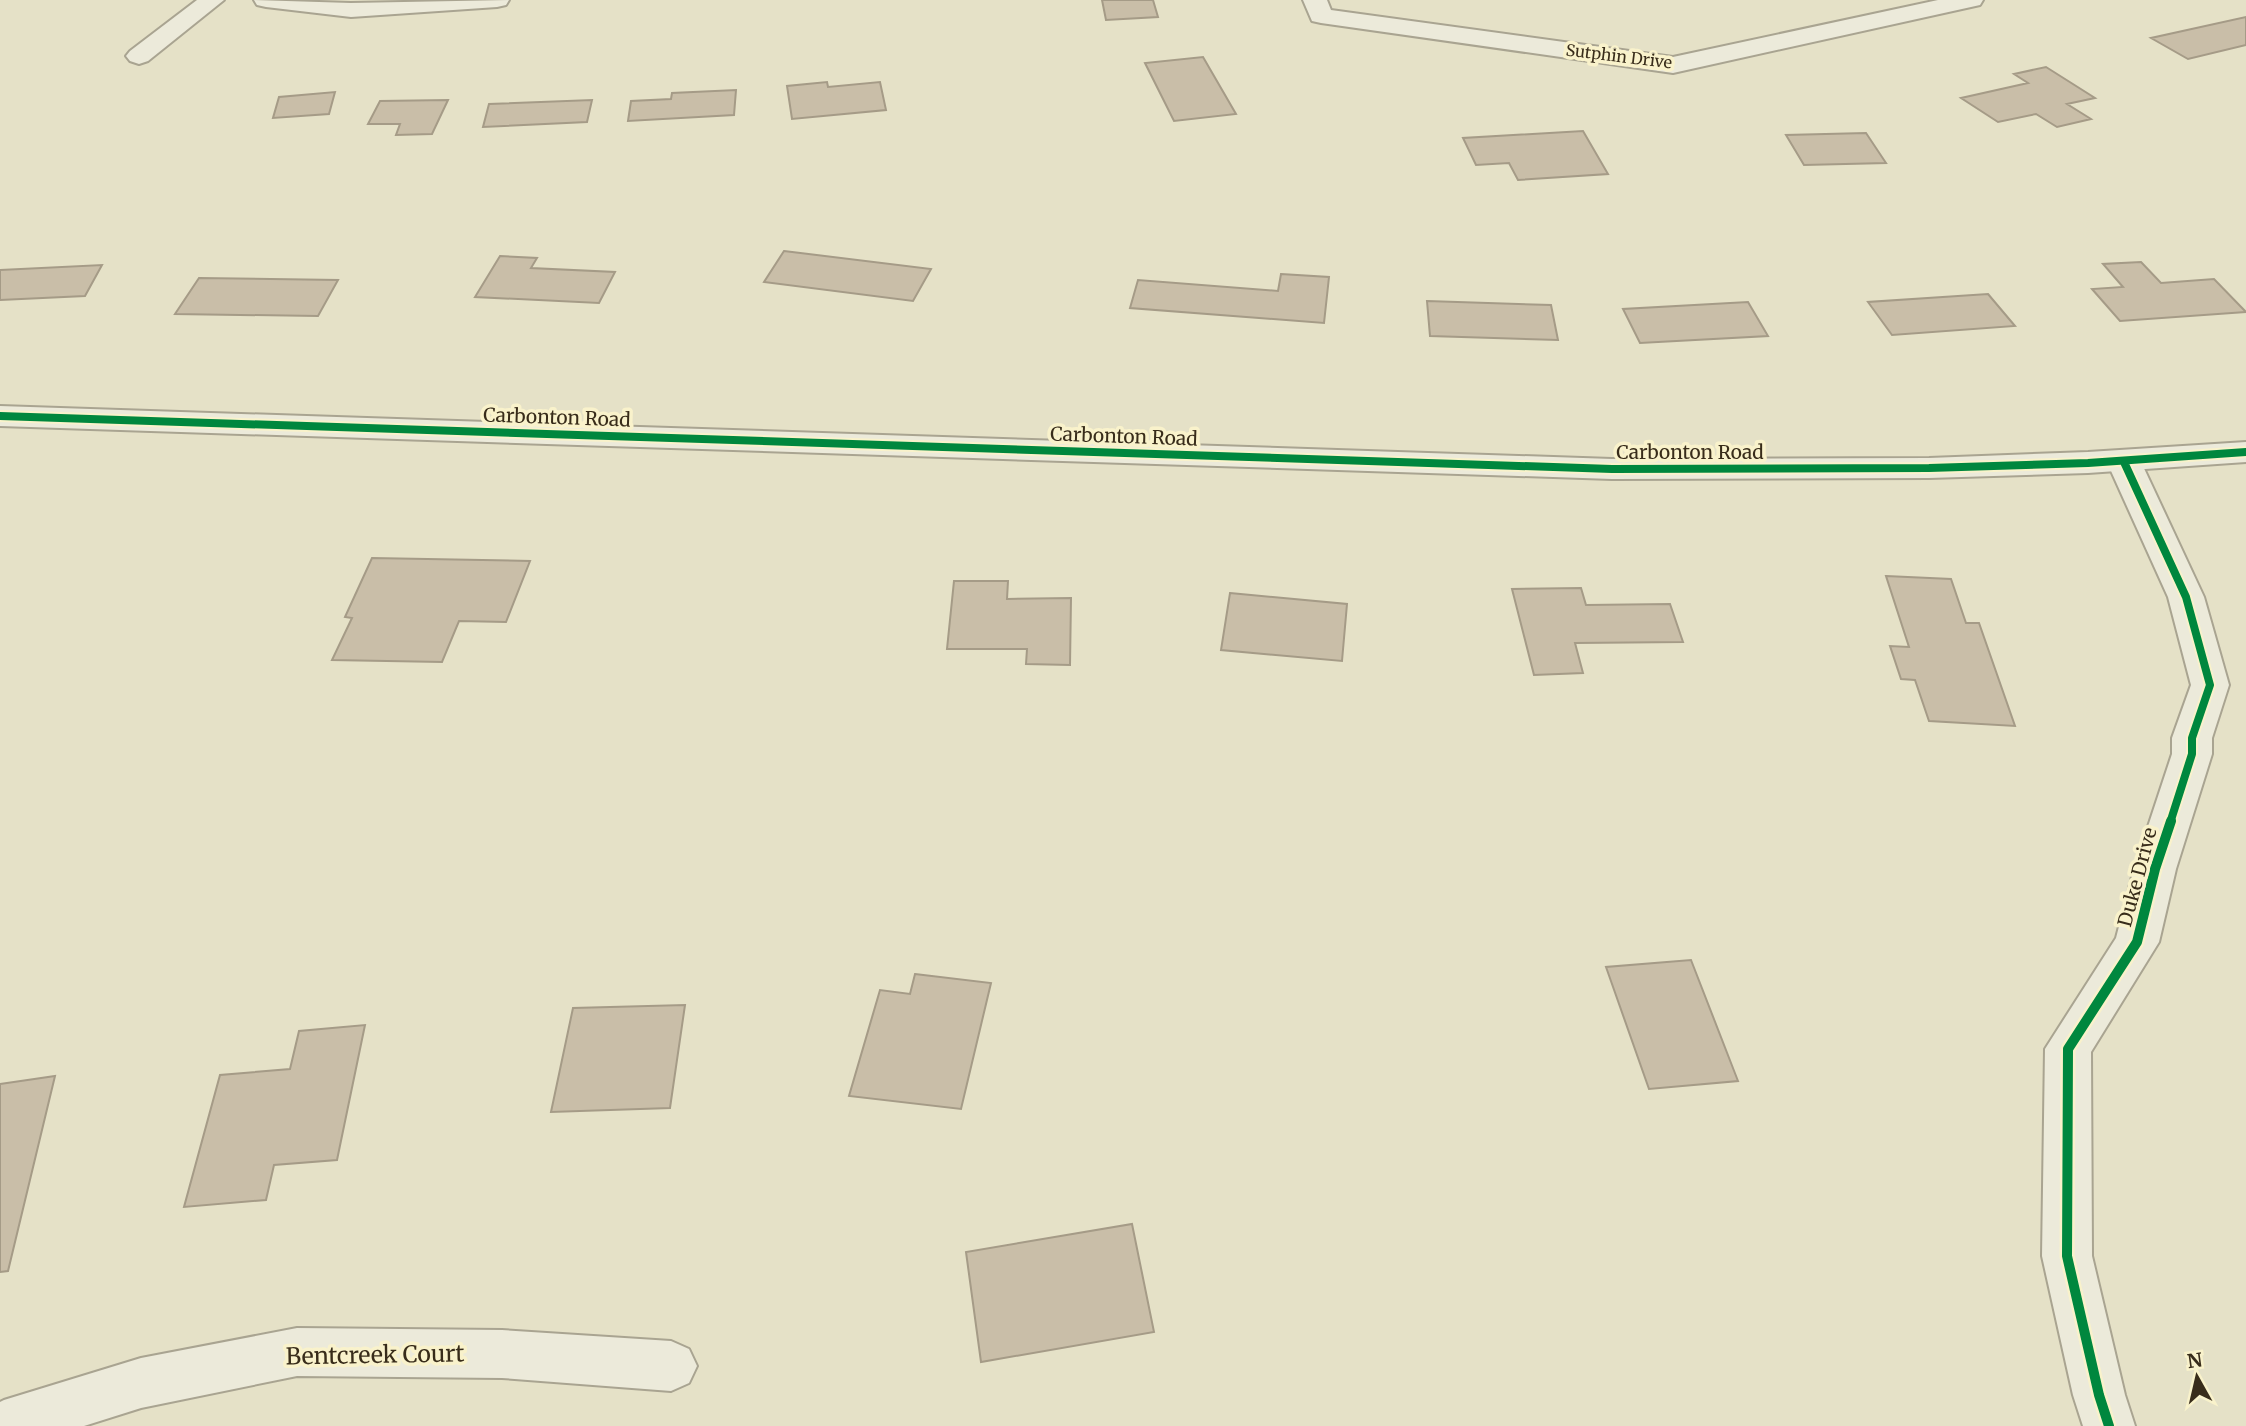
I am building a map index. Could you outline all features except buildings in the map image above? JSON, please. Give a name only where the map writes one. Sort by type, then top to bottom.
[{"type":"street","points":[[139,56],[212,0]]},
{"type":"street","points":[[266,0],[351,10],[497,0]]},
{"type":"street","name":"Sutphin Drive","points":[[1315,0],[1321,16],[1673,65],[1971,0]]},
{"type":"street","name":"Carbonton Road","points":[[0,416],[1612,469],[1796,470],[2124,462],[2246,452]]},
{"type":"street","name":"Duke Drive","points":[[2109,1426],[2099,1395],[2067,1256],[2068,1049],[2137,942],[2155,869],[2192,754],[2192,738],[2210,685],[2186,597],[2124,462]]},
{"type":"street","name":"Bentcreek Court","points":[[4,1426],[141,1383],[297,1352],[502,1354],[671,1366]]},
{"type":"cycle path","points":[[0,416],[1612,469],[1771,470],[2009,466],[2246,452]]},
{"type":"cycle path","points":[[2109,1426],[2099,1395],[2067,1256],[2068,1049],[2137,942],[2155,869],[2192,754],[2192,738],[2210,685],[2186,597],[2124,462]]}]
